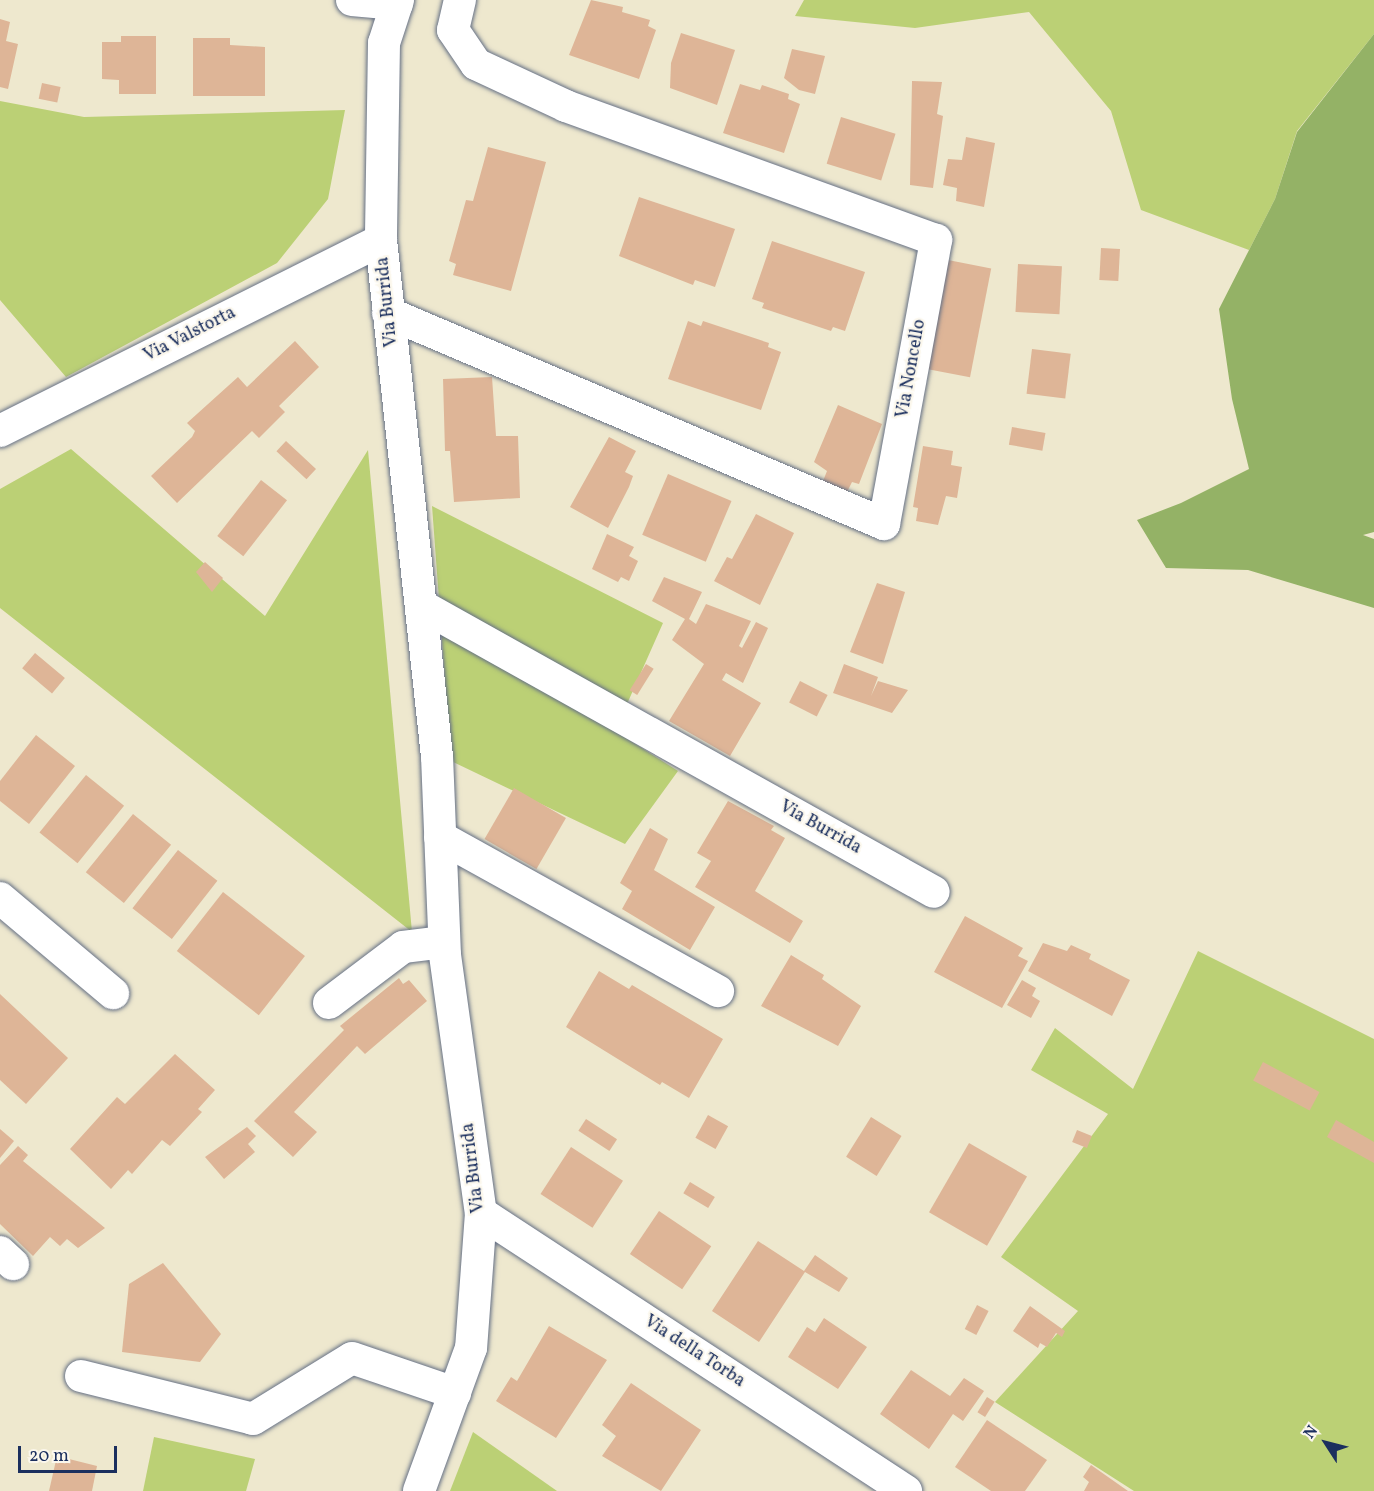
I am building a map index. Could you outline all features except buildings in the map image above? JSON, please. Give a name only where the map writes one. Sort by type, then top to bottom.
[{"type":"street","points":[[352,0],[397,2]]},
{"type":"street","name":"Via Noncello","points":[[388,313],[884,524],[936,240],[566,106],[476,64],[453,30],[460,0]]},
{"type":"street","name":"Via Burrida","points":[[397,2],[384,43],[381,240],[437,756],[444,942],[481,1213],[471,1348],[419,1491]]},
{"type":"street","name":"Via Valstorta","points":[[0,431],[381,240]]},
{"type":"street","name":"Via Burrida","points":[[422,606],[934,892]]},
{"type":"street","points":[[440,837],[718,991]]},
{"type":"street","points":[[0,898],[113,993]]},
{"type":"street","points":[[329,1003],[403,948],[444,942]]},
{"type":"street","name":"Via della Torba","points":[[481,1213],[906,1491]]},
{"type":"street","points":[[81,1376],[254,1419],[352,1358],[455,1393]]},
{"type":"green space","points":[[804,0],[1374,0],[1374,34],[1297,131],[1275,199],[1249,250],[1141,210],[1111,111],[1029,12],[915,28],[795,16]]},
{"type":"green space","points":[[1374,34],[1374,532],[1363,535],[1374,539],[1374,608],[1248,570],[1166,568],[1137,520],[1181,503],[1249,469],[1232,399],[1219,309],[1275,199],[1297,132]]},
{"type":"green space","points":[[0,101],[84,117],[345,110],[328,199],[277,263],[66,377],[0,300]]},
{"type":"green space","points":[[71,449],[265,616],[368,450],[412,932],[0,608],[0,489]]},
{"type":"green space","points":[[432,506],[663,623],[615,731],[678,771],[625,844],[451,761]]},
{"type":"green space","points":[[1198,951],[1374,1039],[1374,1491],[1134,1491],[995,1402],[1078,1311],[1001,1257],[1108,1114],[1031,1070],[1055,1028],[1133,1089]]},
{"type":"green space","points":[[473,1432],[557,1491],[450,1491]]},
{"type":"green space","points":[[154,1437],[255,1459],[246,1491],[143,1491]]}]
